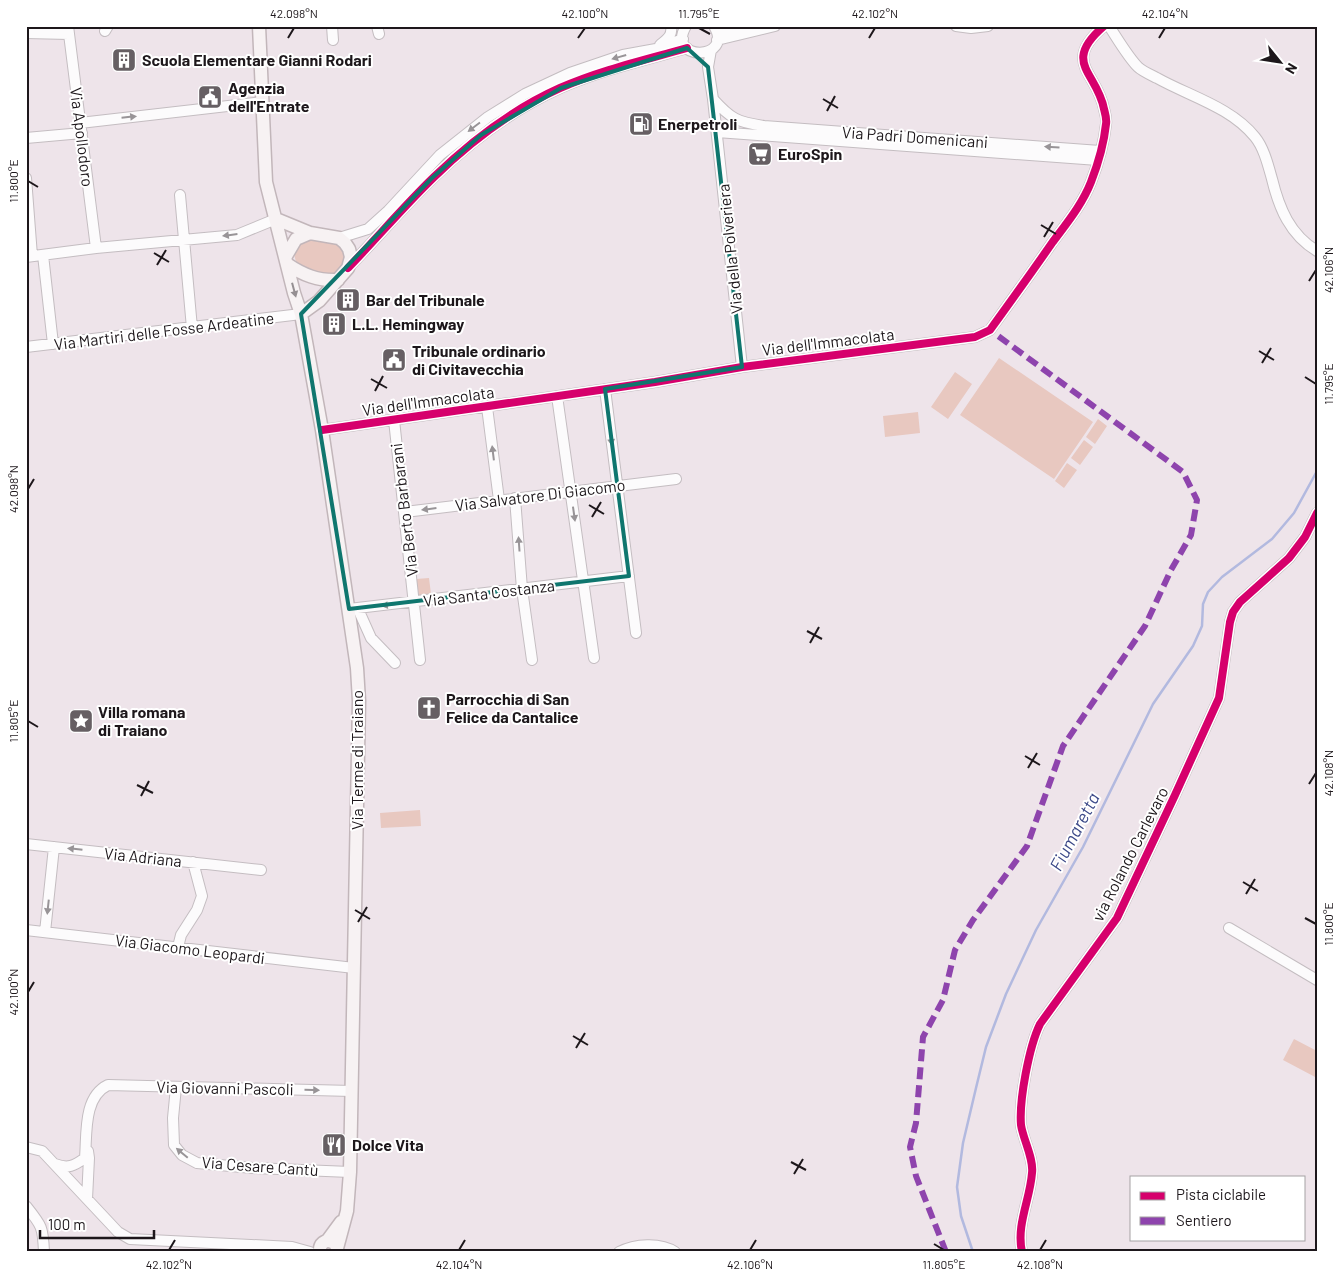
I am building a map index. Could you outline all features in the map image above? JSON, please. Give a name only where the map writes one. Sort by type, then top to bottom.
[{"type":"main road","points":[[259,26],[266,182],[276,219],[310,233],[339,238],[349,249],[351,257],[348,268],[338,280],[319,301],[301,314]]},
{"type":"main road","name":"Via Terme di Traiano","points":[[276,219],[301,314],[322,430],[353,609],[360,701],[350,1172],[347,1211],[328,1247]]},
{"type":"main road","points":[[310,233],[301,235],[296,239],[286,260],[305,275],[338,280]]},
{"type":"street","points":[[332,26],[333,40]]},
{"type":"street","points":[[656,49],[667,40],[670,35],[671,26]]},
{"type":"street","points":[[716,32],[739,26]]},
{"type":"street","points":[[716,32],[775,26]]},
{"type":"street","points":[[956,26],[971,28],[988,26]]},
{"type":"street","name":"Via dell'Immacolata","points":[[322,430],[604,390],[742,367],[975,337],[990,330],[1075,211],[1090,184],[1107,121],[1102,96],[1090,79],[1082,61],[1085,48],[1104,26]]},
{"type":"street","points":[[1109,26],[1138,67],[1218,108],[1255,137],[1268,164],[1284,214],[1304,242],[1317,251]]},
{"type":"street","points":[[26,33],[69,30]]},
{"type":"street","name":"Via Apollodoro","points":[[69,30],[96,248]]},
{"type":"street","points":[[697,54],[706,53],[710,50],[716,32]]},
{"type":"street","points":[[339,238],[358,234],[368,229],[388,211],[440,155],[488,117],[525,94],[570,73],[623,55],[656,49],[684,34]]},
{"type":"street","points":[[684,34],[708,67]]},
{"type":"street","points":[[348,268],[446,165],[481,135],[515,112],[561,88],[684,34]]},
{"type":"street","name":"Via della Polveriera","points":[[710,50],[708,67],[742,367]]},
{"type":"street","name":"Via Padri Domenicani","points":[[713,99],[730,116],[748,124],[1099,155]]},
{"type":"street","points":[[26,138],[81,128],[262,102]]},
{"type":"street","points":[[716,127],[723,118],[730,116],[732,128],[729,132]]},
{"type":"street","name":"Via Padri Domenicani","points":[[716,127],[729,132],[1099,155]]},
{"type":"street","points":[[26,178],[29,257],[96,248],[237,235],[276,219]]},
{"type":"street","points":[[180,194],[192,328]]},
{"type":"street","points":[[43,255],[53,344]]},
{"type":"street","name":"Via Martiri delle Fosse Ardeatine","points":[[26,347],[301,314]]},
{"type":"street","points":[[604,390],[636,633]]},
{"type":"street","points":[[558,396],[594,658]]},
{"type":"street","points":[[487,407],[499,500]]},
{"type":"street","name":"Via Berto Barbarani","points":[[394,420],[420,660]]},
{"type":"street","name":"Via Salvatore Di Giacomo","points":[[405,512],[676,479]]},
{"type":"street","points":[[515,498],[522,589],[532,660]]},
{"type":"street","name":"via Rolando Carlevaro","points":[[1022,1252],[1021,1231],[1033,1171],[1021,1124],[1023,1089],[1034,1036],[1040,1024],[1117,918],[1175,795],[1219,698],[1233,612],[1240,602],[1289,558],[1305,537],[1317,513]]},
{"type":"street","name":"Via Santa Costanza","points":[[353,609],[629,576]]},
{"type":"street","name":"Via Terme di Traiano","points":[[353,609],[371,638],[395,663]]},
{"type":"street","name":"Via Adriana","points":[[26,844],[261,870]]},
{"type":"street","points":[[45,932],[54,847]]},
{"type":"street","points":[[178,947],[181,935],[197,910],[202,896],[193,862]]},
{"type":"street","points":[[1229,928],[1317,980]]},
{"type":"street","name":"Via Giacomo Leopardi","points":[[26,930],[354,968]]},
{"type":"street","name":"Via Giovanni Pascoli","points":[[86,1143],[89,1110],[99,1090],[108,1085],[352,1091]]},
{"type":"street","name":"Via Cesare Cantù","points":[[176,1087],[173,1118],[174,1145],[182,1155],[197,1162],[253,1168],[350,1172]]},
{"type":"street","points":[[55,1164],[65,1168],[76,1165],[85,1158],[86,1143]]},
{"type":"street","points":[[86,1143],[89,1158],[87,1199]]},
{"type":"street","points":[[26,1147],[42,1151],[118,1232],[130,1239],[270,1249],[314,1245],[328,1247]]},
{"type":"street","points":[[26,1206],[38,1221],[44,1233],[44,1252]]},
{"type":"street","points":[[619,1252],[628,1248],[650,1245],[670,1248],[675,1252]]},
{"type":"street","points":[[292,1248],[310,1252]]},
{"type":"highlighted area","points":[[687,48],[708,67],[742,367],[605,389],[629,576],[349,609],[301,314],[432,178],[481,135],[561,88]]},
{"type":"shaded area","points":[[309,237],[339,244],[343,248],[348,260],[336,275],[327,276],[300,266],[296,261],[296,245]]},
{"type":"shaded area","points":[[999,358],[1093,422],[1054,479],[960,415]]},
{"type":"shaded area","points":[[955,372],[972,384],[948,419],[931,407]]},
{"type":"shaded area","points":[[918,412],[920,433],[885,437],[883,416]]},
{"type":"shaded area","points":[[1098,419],[1107,426],[1095,444],[1086,437]]},
{"type":"shaded area","points":[[1084,440],[1093,447],[1080,465],[1071,458]]},
{"type":"shaded area","points":[[1067,463],[1077,470],[1064,488],[1055,481]]},
{"type":"shaded area","points":[[429,578],[431,594],[418,596],[416,579]]},
{"type":"shaded area","points":[[420,810],[421,826],[381,828],[380,813]]},
{"type":"shaded area","points":[[1294,1039],[1317,1051],[1317,1078],[1283,1060]]},
{"type":"waterway","name":"Fiumaretta","points":[[973,1252],[961,1216],[957,1187],[963,1143],[986,1047],[1006,994],[1036,930],[1083,847],[1153,704],[1193,646],[1202,626],[1203,604],[1208,592],[1222,577],[1272,539],[1294,513],[1317,471]]},
{"type":"marked path","points":[[946,1252],[916,1176],[910,1147],[916,1123],[923,1037],[943,1000],[955,950],[973,920],[1027,846],[1063,746],[1145,626],[1171,570],[1191,535],[1197,500],[1183,472],[990,330]]},
{"type":"cycle path","points":[[322,430],[655,382],[742,367],[975,337],[990,330],[1073,214],[1091,182],[1102,146],[1106,120],[1100,96],[1085,68],[1083,59],[1085,49],[1091,39],[1104,26]]},
{"type":"cycle path","points":[[348,268],[434,177],[463,151],[509,116],[543,96],[591,76],[687,48]]},
{"type":"cycle path","points":[[1022,1252],[1022,1222],[1031,1183],[1032,1167],[1021,1125],[1021,1114],[1023,1088],[1036,1034],[1040,1024],[1117,918],[1175,795],[1219,698],[1233,612],[1240,602],[1289,558],[1305,537],[1317,513]]},
{"type":"place","name":"Scuola Elementare Gianni Rodari","points":[[124,60]]},
{"type":"place","name":"Agenzia dell'Entrate","points":[[210,97]]},
{"type":"place","name":"Enerpetroli","points":[[641,124]]},
{"type":"place","name":"EuroSpin","points":[[760,154]]},
{"type":"place","name":"Bar del Tribunale","points":[[348,300]]},
{"type":"place","name":"L.L. Hemingway","points":[[334,324]]},
{"type":"place","name":"Tribunale ordinario di Civitavecchia","points":[[394,360]]},
{"type":"place","name":"Parrocchia di San Felice da Cantalice","points":[[429,708]]},
{"type":"place","name":"Villa romana di Traiano","points":[[81,721]]},
{"type":"place","name":"Dolce Vita","points":[[334,1145]]}]
